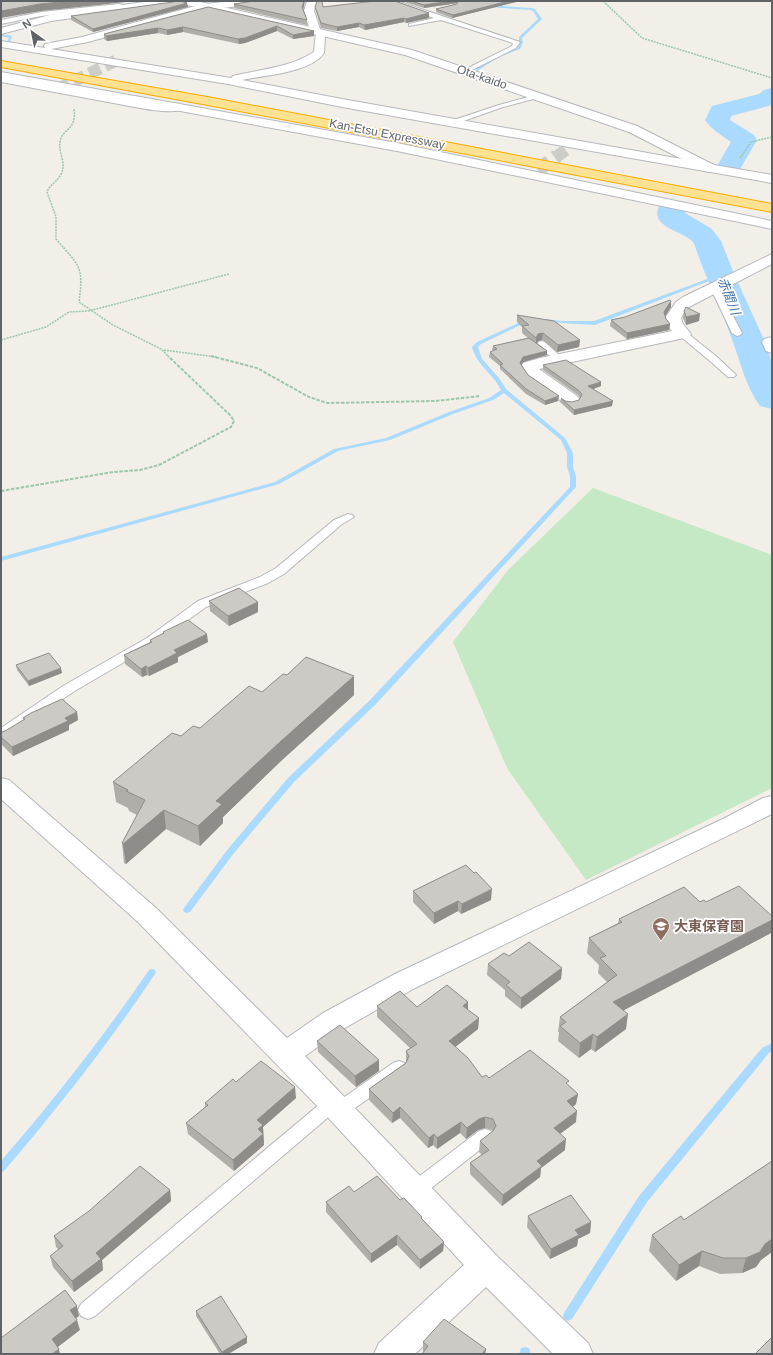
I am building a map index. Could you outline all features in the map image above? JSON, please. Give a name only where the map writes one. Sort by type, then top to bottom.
[{"type":"highway","name":"Kan-Etsu Expressway","points":[[4,48],[507,144]]},
{"type":"highway","name":"Kan-Etsu Expressway","points":[[1,64],[213,102],[772,208]]},
{"type":"street","points":[[1,31],[50,18],[173,1]]},
{"type":"street","name":"Ota-kaido","points":[[183,1],[408,52],[633,129],[710,168],[772,180]]},
{"type":"street","points":[[43,46],[78,42],[115,30],[206,7],[254,1]]},
{"type":"street","points":[[312,1],[309,11],[314,29],[312,30]]},
{"type":"street","points":[[91,18],[115,30]]},
{"type":"street","points":[[4,48],[226,80],[295,65],[313,58],[318,53],[320,34],[324,33]]},
{"type":"street","points":[[4,48],[26,44],[43,46],[72,53],[136,62],[572,146],[710,168]]},
{"type":"street","points":[[1,75],[534,173],[772,225]]},
{"type":"street","points":[[1,79],[140,104],[160,107],[181,107]]},
{"type":"street","points":[[571,400],[529,367],[532,364],[683,334],[673,322],[673,318],[681,305],[688,300],[772,258]]},
{"type":"street","points":[[772,342],[770,342],[772,348]]},
{"type":"street","points":[[1,786],[147,916],[336,1107],[486,1266],[576,1354]]},
{"type":"street","points":[[284,1055],[333,1021],[404,980],[734,824],[772,804]]},
{"type":"street","points":[[391,1354],[486,1266]]},
{"type":"lane","points":[[391,1],[517,42],[514,47],[466,71]]},
{"type":"lane","points":[[1,22],[60,11],[119,6],[127,7]]},
{"type":"lane","points":[[423,12],[436,9]]},
{"type":"lane","points":[[411,25],[440,18]]},
{"type":"lane","points":[[452,122],[539,96]]},
{"type":"lane","points":[[720,284],[737,333]]},
{"type":"lane","points":[[683,334],[705,353],[720,363],[730,375]]},
{"type":"lane","points":[[542,344],[558,359]]},
{"type":"lane","points":[[1,735],[68,689],[151,641],[202,604],[264,580],[280,572],[338,522],[348,517]]},
{"type":"lane","points":[[88,1310],[336,1107],[399,1068]]},
{"type":"lane","points":[[414,1191],[485,1136]]},
{"type":"path","points":[[603,1],[642,38],[772,78]]},
{"type":"path","points":[[73,105],[75,114],[73,125],[66,132],[60,142],[64,160],[63,172],[60,177],[48,188],[47,192],[56,217],[56,239],[79,266],[82,279],[79,302],[89,310],[135,337],[164,350],[210,356],[257,368],[281,380],[316,402],[327,404],[436,401],[480,396]]},
{"type":"path","points":[[738,161],[751,142],[772,137]]},
{"type":"path","points":[[1,340],[49,326],[66,313],[89,310],[229,274]]},
{"type":"path","points":[[1,491],[113,472],[140,470],[159,465],[231,427],[234,421],[231,416],[167,355],[164,350]]},
{"type":"green space","points":[[593,488],[772,555],[772,788],[586,880],[507,768],[453,642],[508,570]]},
{"type":"building","points":[[1,1],[71,1],[40,4],[1,11]]},
{"type":"building","points":[[254,1],[304,1],[302,7],[307,20],[234,4]]},
{"type":"building","points":[[317,1],[322,1],[323,7],[375,1],[395,1],[429,13],[406,19],[404,18],[364,25],[359,23],[337,27],[321,23],[315,7]]},
{"type":"building","points":[[411,1],[450,1],[424,5]]},
{"type":"building","points":[[458,1],[509,1],[453,15],[436,9],[457,4]]},
{"type":"building","points":[[173,2],[187,3],[93,29],[71,16]]},
{"type":"building","points":[[208,7],[314,31],[293,35],[277,26],[245,38],[238,39],[183,27],[167,30],[158,28],[106,36],[104,34]]},
{"type":"building","points":[[670,300],[671,301],[664,312],[666,319],[670,324],[627,333],[611,320],[625,317]]},
{"type":"building","points":[[686,307],[700,314],[686,317],[684,311]]},
{"type":"building","points":[[517,315],[554,321],[580,340],[558,345],[543,333],[538,334],[536,338],[522,326],[529,325]]},
{"type":"building","points":[[529,338],[547,351],[523,357],[520,363],[528,375],[559,396],[545,401],[526,389],[500,365],[503,364],[490,352],[497,349],[493,346]]},
{"type":"building","points":[[566,360],[601,382],[588,386],[613,401],[574,410],[561,398],[565,401],[572,402],[579,400],[582,394],[543,365]]},
{"type":"building","points":[[239,588],[258,602],[228,616],[209,601]]},
{"type":"building","points":[[188,620],[207,634],[174,650],[177,653],[148,668],[146,666],[141,669],[124,655],[152,642],[150,640]]},
{"type":"building","points":[[49,653],[61,668],[28,681],[16,665]]},
{"type":"building","points":[[306,657],[354,676],[216,801],[222,804],[198,826],[164,810],[123,844],[122,843],[145,800],[126,791],[128,790],[113,782],[172,733],[181,736],[193,726],[200,728],[249,686],[262,692],[283,674],[287,675]]},
{"type":"building","points":[[62,699],[77,712],[65,718],[68,721],[12,747],[1,737],[1,732],[25,719],[23,718],[31,713]]},
{"type":"building","points":[[466,865],[474,873],[476,872],[492,889],[462,904],[458,901],[434,913],[413,891]]},
{"type":"building","points":[[739,886],[772,916],[772,920],[613,1002],[628,1014],[597,1037],[593,1034],[580,1043],[560,1026],[566,1022],[560,1017],[617,975],[600,958],[606,956],[589,938],[622,922],[619,919],[684,887],[700,902],[704,900],[706,902]]},
{"type":"building","points":[[529,942],[562,968],[521,998],[506,985],[510,982],[488,964],[504,953],[509,956]]},
{"type":"building","points":[[447,985],[468,1002],[463,1006],[479,1018],[449,1041],[468,1058],[482,1077],[486,1075],[489,1078],[530,1050],[569,1081],[566,1083],[578,1094],[567,1101],[577,1111],[554,1128],[566,1139],[537,1161],[542,1166],[503,1195],[470,1163],[489,1150],[480,1141],[493,1131],[496,1126],[493,1119],[485,1117],[479,1119],[467,1128],[461,1122],[437,1138],[434,1134],[429,1138],[400,1107],[393,1113],[369,1089],[406,1063],[409,1056],[406,1051],[417,1044],[377,1006],[400,991],[417,1007]]},
{"type":"building","points":[[340,1025],[379,1060],[355,1076],[317,1041]]},
{"type":"building","points":[[261,1061],[295,1087],[257,1120],[263,1125],[258,1129],[263,1134],[233,1160],[186,1123],[208,1105],[205,1103],[233,1079],[236,1082]]},
{"type":"building","points":[[772,1161],[772,1239],[765,1244],[760,1252],[746,1258],[723,1258],[702,1251],[679,1265],[652,1235],[681,1216],[684,1220]]},
{"type":"building","points":[[140,1166],[170,1190],[96,1253],[101,1259],[72,1281],[50,1256],[63,1246],[54,1236],[89,1211]]},
{"type":"building","points":[[377,1176],[400,1200],[404,1198],[444,1242],[420,1260],[397,1235],[371,1254],[326,1202],[349,1186],[354,1192]]},
{"type":"building","points":[[571,1195],[591,1222],[575,1230],[579,1235],[551,1249],[528,1216]]},
{"type":"building","points":[[65,1290],[77,1306],[70,1310],[77,1320],[52,1339],[59,1349],[52,1354],[1,1354],[1,1338]]},
{"type":"building","points":[[221,1296],[247,1337],[222,1352],[196,1311]]},
{"type":"building","points":[[444,1319],[486,1349],[482,1354],[422,1354],[428,1346],[423,1342]]},
{"type":"building","points":[[772,1337],[772,1354],[755,1354]]},
{"type":"waterway","points":[[477,70],[498,56],[519,48],[521,43],[520,38],[540,19],[534,10],[531,9],[488,6]]},
{"type":"waterway","points":[[1,35],[11,37],[9,42]]},
{"type":"waterway","name":"赤間川","points":[[730,166],[745,140],[721,125],[717,120],[720,111],[767,99],[772,95]]},
{"type":"waterway","name":"赤間川","points":[[671,209],[671,217],[702,235],[707,241],[720,276],[749,342],[757,367],[772,399]]},
{"type":"waterway","points":[[547,320],[595,323],[720,276]]},
{"type":"waterway","points":[[504,390],[497,379],[483,365],[475,347],[479,343],[527,320]]},
{"type":"waterway","points":[[1,559],[277,483],[336,450],[388,439],[451,413],[491,399],[504,390]]},
{"type":"waterway","points":[[187,910],[231,851],[291,780],[373,702],[573,487],[573,476],[570,467],[570,453],[563,439],[504,390]]},
{"type":"waterway","points":[[1,1168],[80,1072],[117,1023],[152,972]]},
{"type":"waterway","points":[[568,1316],[643,1199],[765,1051],[772,1047]]},
{"type":"tunnel","points":[[58,89],[119,59]]},
{"type":"tunnel","points":[[556,157],[570,147]]},
{"type":"tunnel","points":[[538,170],[557,156]]},
{"type":"place","name":"大東保育園","points":[[661,941]]}]
